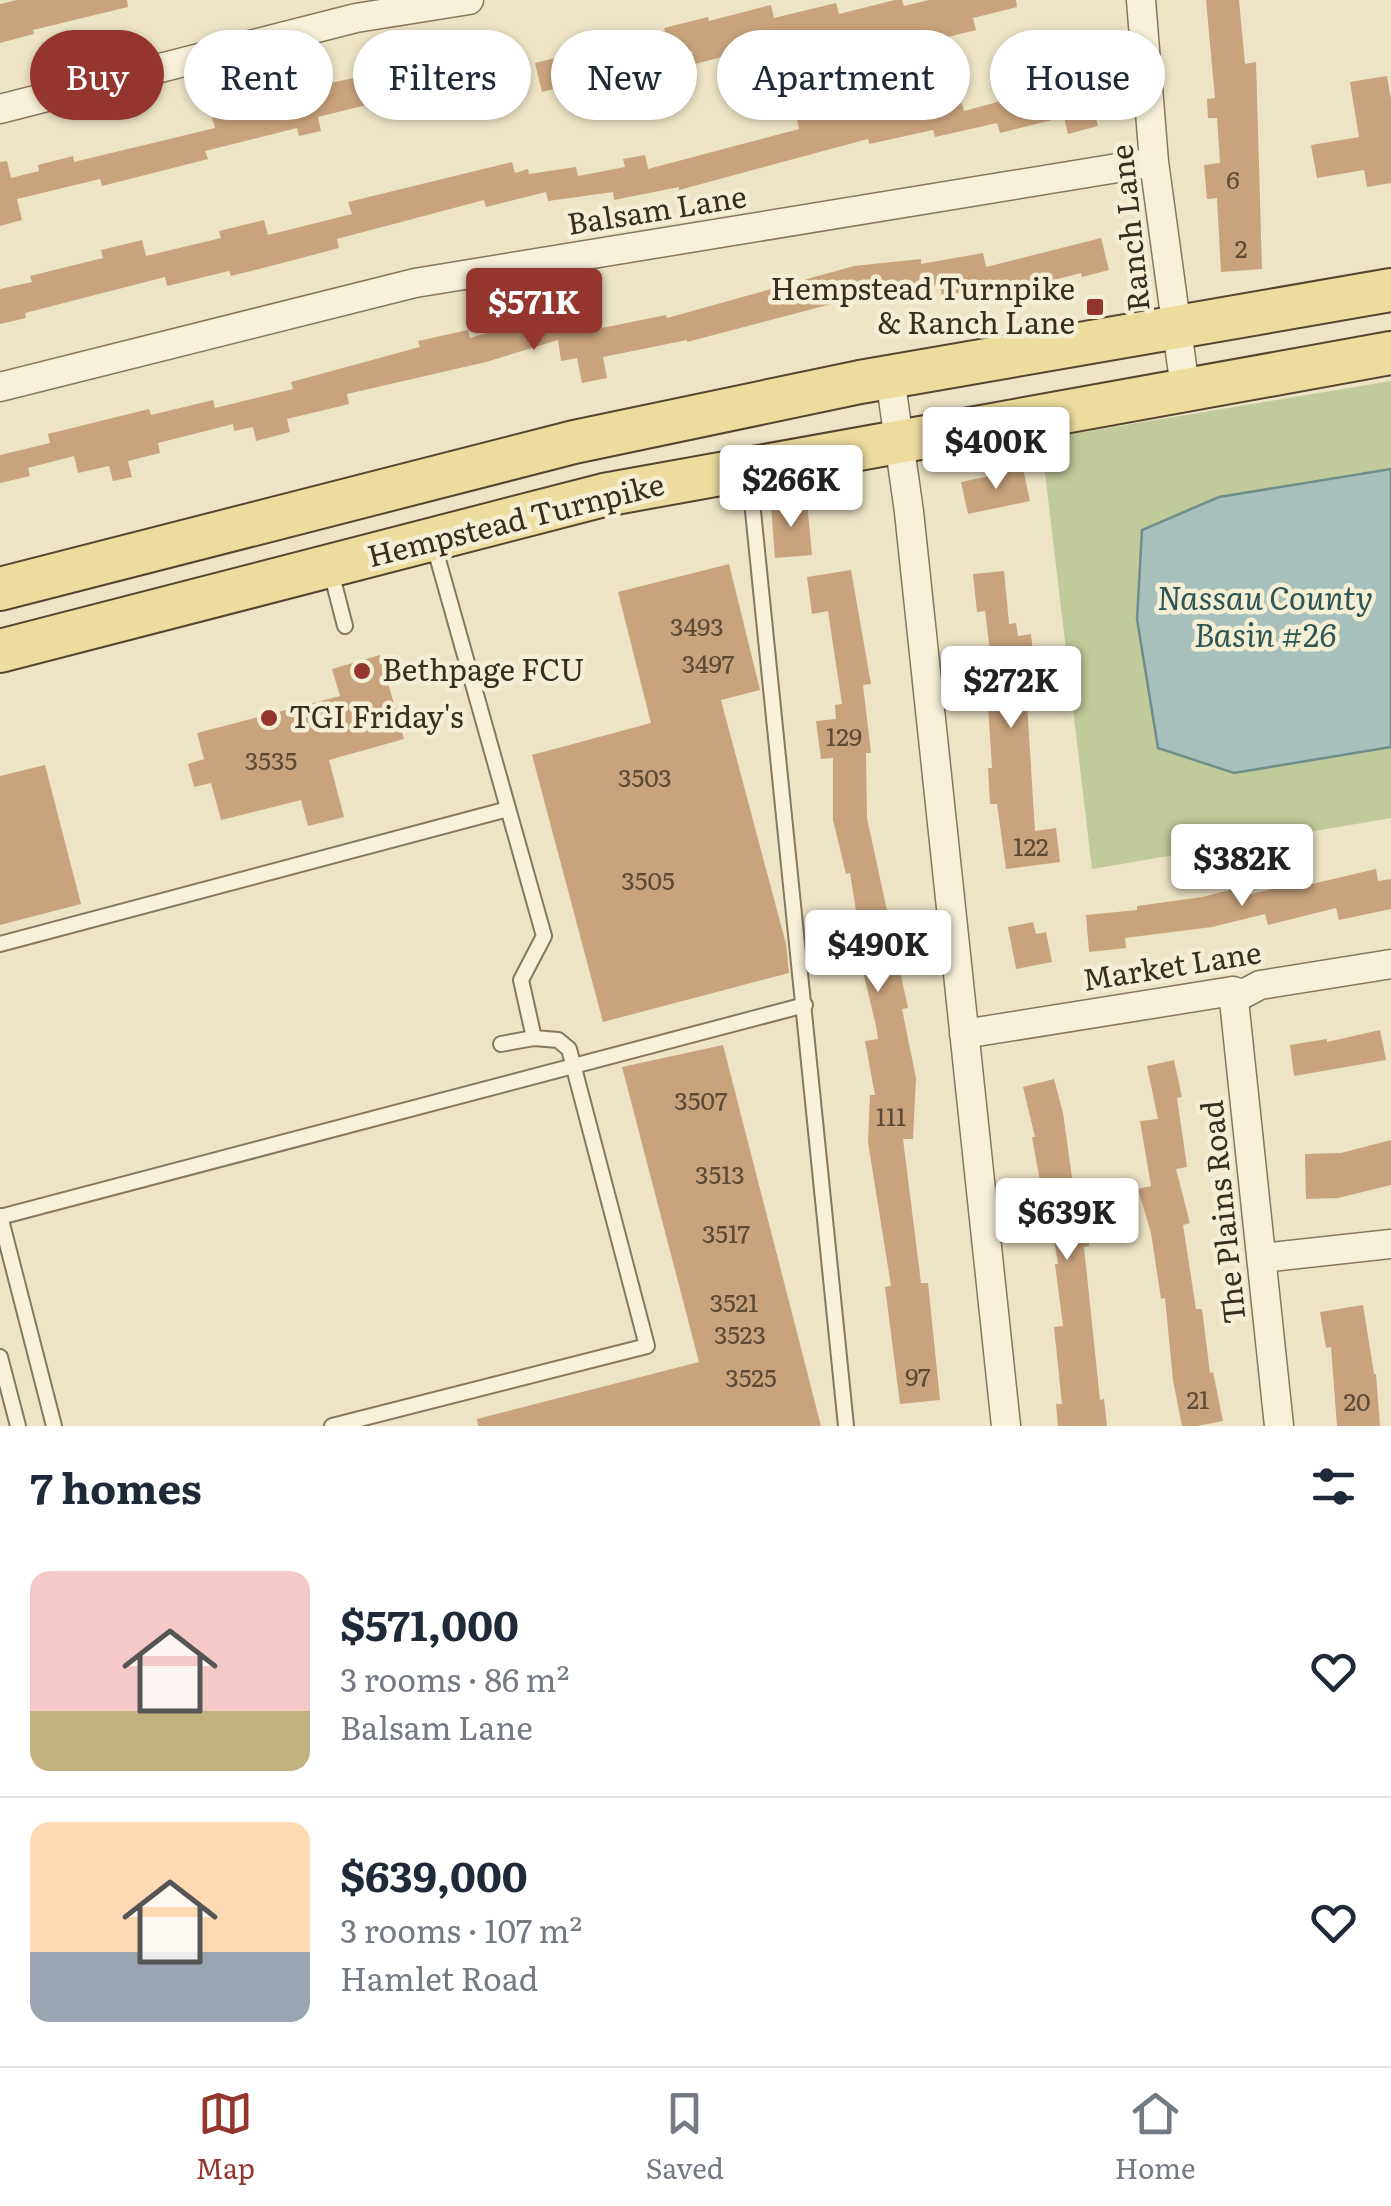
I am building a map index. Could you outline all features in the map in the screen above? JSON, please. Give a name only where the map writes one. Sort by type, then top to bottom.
[{"type":"main road","name":"Hempstead Turnpike","points":[[0,589],[574,442],[890,377],[1391,290]]},
{"type":"main road","name":"Hempstead Turnpike","points":[[0,651],[604,495],[1391,352]]},
{"type":"street","points":[[0,110],[356,18],[469,0]]},
{"type":"street","name":"Ranch Lane","points":[[1141,0],[1154,162],[1184,388]]},
{"type":"street","name":"Balsam Lane","points":[[0,387],[416,283],[1154,162]]},
{"type":"street","points":[[890,377],[1006,1426]]},
{"type":"street","name":"Market Lane","points":[[964,1034],[1233,990],[1243,994],[1260,985],[1391,964]]},
{"type":"street","name":"The Plains Road","points":[[1233,990],[1279,1426]]},
{"type":"street","points":[[1262,1258],[1391,1244]]},
{"type":"lane","points":[[748,466],[846,1426]]},
{"type":"lane","points":[[432,541],[544,936],[521,980],[534,1038]]},
{"type":"lane","points":[[330,568],[345,626]]},
{"type":"lane","points":[[0,944],[508,809]]},
{"type":"lane","points":[[54,1426],[0,1217],[804,1005]]},
{"type":"lane","points":[[332,1426],[647,1346],[575,1066],[565,1044],[534,1038],[501,1044]]},
{"type":"lane","points":[[0,1357],[18,1426]]},
{"type":"green space","points":[[1391,381],[1391,818],[1092,869],[1041,439]]},
{"type":"water","name":"Nassau County Basin #26","points":[[1391,469],[1391,747],[1234,773],[1158,748],[1137,619],[1142,530],[1219,497]]},
{"type":"building","points":[[17,0],[127,0],[128,7],[30,30],[30,35],[0,43],[0,4]]},
{"type":"building","points":[[895,0],[902,0],[904,6],[929,0],[1016,0],[1017,7],[973,18],[976,30],[970,31],[717,30],[717,58],[697,63],[697,30],[664,28],[771,5],[774,18],[836,3],[839,14]]},
{"type":"building","points":[[1206,0],[1239,0],[1245,64],[1256,62],[1262,269],[1221,272],[1217,198],[1207,199],[1204,165],[1220,163],[1217,118],[1208,118],[1207,99],[1215,98]]},
{"type":"building","points":[[551,59],[551,90],[542,92],[535,63]]},
{"type":"building","points":[[1387,76],[1391,100],[1391,183],[1367,187],[1364,170],[1317,178],[1311,145],[1359,137],[1350,82]]},
{"type":"building","points":[[353,78],[353,108],[333,113],[333,83]]},
{"type":"building","points":[[990,104],[990,120],[1052,120],[1000,133],[997,123],[935,137],[933,130],[869,144],[868,139],[679,190],[614,200],[613,192],[548,201],[546,192],[486,207],[484,200],[337,239],[339,248],[267,267],[231,276],[229,271],[167,286],[165,277],[25,313],[26,318],[0,324],[0,289],[32,282],[30,276],[103,258],[101,250],[142,240],[146,256],[221,238],[219,231],[264,220],[268,235],[352,214],[348,202],[512,162],[515,173],[576,167],[578,176],[625,167],[623,159],[645,155],[648,169],[799,129],[797,120],[970,120],[970,109]]},
{"type":"building","points":[[213,120],[319,120],[321,131],[299,136],[297,128],[205,151],[208,159],[102,186],[100,179],[17,199],[22,220],[0,226],[0,162],[7,161],[11,178],[39,171],[38,165],[73,156],[74,162],[215,128]]},
{"type":"building","points":[[1065,120],[1096,120],[1098,126],[1068,134]]},
{"type":"building","points":[[1101,238],[1109,270],[1082,277],[1081,273],[1022,288],[1020,282],[942,296],[940,285],[862,296],[687,342],[603,357],[607,378],[582,383],[577,358],[561,361],[558,340],[486,362],[347,394],[349,404],[287,419],[290,432],[256,441],[253,427],[234,431],[233,424],[158,443],[160,453],[128,461],[132,477],[113,481],[109,466],[78,473],[74,456],[28,468],[30,476],[0,483],[0,455],[50,443],[48,434],[149,409],[151,415],[213,400],[215,408],[293,389],[291,382],[420,347],[418,341],[468,330],[470,338],[532,319],[534,326],[599,313],[602,328],[666,315],[667,318],[854,266],[921,259],[921,264],[983,253],[986,267]]},
{"type":"building","points":[[1023,469],[1030,501],[968,514],[961,482]]},
{"type":"building","points":[[807,502],[812,555],[775,558],[771,505]]},
{"type":"building","points":[[729,564],[760,690],[721,700],[786,944],[789,973],[603,1022],[532,755],[651,723],[618,592]]},
{"type":"building","points":[[851,570],[871,684],[863,685],[871,753],[866,753],[867,818],[908,1008],[902,1009],[916,1078],[913,1139],[903,1139],[921,1283],[928,1283],[940,1400],[900,1404],[885,1287],[891,1286],[868,1142],[870,1095],[875,1095],[865,1041],[878,1039],[862,967],[865,966],[850,873],[846,874],[833,820],[833,758],[821,759],[816,721],[836,719],[835,705],[842,704],[828,611],[812,614],[807,577]]},
{"type":"building","points":[[1004,571],[1009,624],[1016,623],[1018,636],[1031,634],[1035,670],[1025,672],[1035,831],[1056,828],[1060,862],[1006,869],[997,804],[990,804],[987,690],[995,690],[985,611],[977,612],[973,574]]},
{"type":"building","points":[[380,655],[404,739],[329,760],[344,817],[308,826],[301,800],[221,820],[211,783],[194,787],[188,764],[204,759],[197,733],[340,696],[332,669]]},
{"type":"building","points":[[45,765],[81,904],[0,925],[0,776]]},
{"type":"building","points":[[1376,869],[1378,881],[1391,879],[1391,909],[1339,920],[1336,908],[1268,925],[1265,914],[1212,927],[1125,938],[1126,948],[1089,952],[1086,915],[1137,910],[1137,906],[1246,886],[1248,895],[1311,879],[1312,884]]},
{"type":"building","points":[[1033,922],[1036,934],[1046,932],[1052,962],[1016,969],[1008,927]]},
{"type":"building","points":[[1380,1030],[1386,1060],[1294,1076],[1290,1045],[1327,1042]]},
{"type":"building","points":[[723,1045],[821,1426],[478,1426],[477,1419],[699,1362],[622,1067]]},
{"type":"building","points":[[1174,1060],[1182,1097],[1177,1098],[1187,1167],[1176,1169],[1190,1223],[1183,1225],[1196,1309],[1202,1309],[1210,1373],[1213,1372],[1223,1421],[1197,1426],[1182,1426],[1165,1298],[1161,1299],[1151,1233],[1138,1189],[1151,1186],[1140,1121],[1158,1119],[1147,1066]]},
{"type":"building","points":[[1054,1079],[1063,1113],[1075,1199],[1082,1198],[1100,1400],[1104,1399],[1107,1426],[1058,1426],[1056,1404],[1062,1404],[1054,1327],[1063,1326],[1058,1264],[1046,1186],[1041,1187],[1023,1087]]},
{"type":"building","points":[[1391,1140],[1391,1185],[1338,1198],[1306,1199],[1305,1154],[1341,1153]]},
{"type":"building","points":[[1363,1305],[1376,1374],[1380,1426],[1337,1426],[1331,1347],[1326,1348],[1320,1312]]},
{"type":"place","name":"Hempstead Turnpike & Ranch Lane","points":[[1095,307]]},
{"type":"place","name":"Bethpage FCU","points":[[362,671]]},
{"type":"place","name":"TGI Friday's","points":[[269,718]]}]
